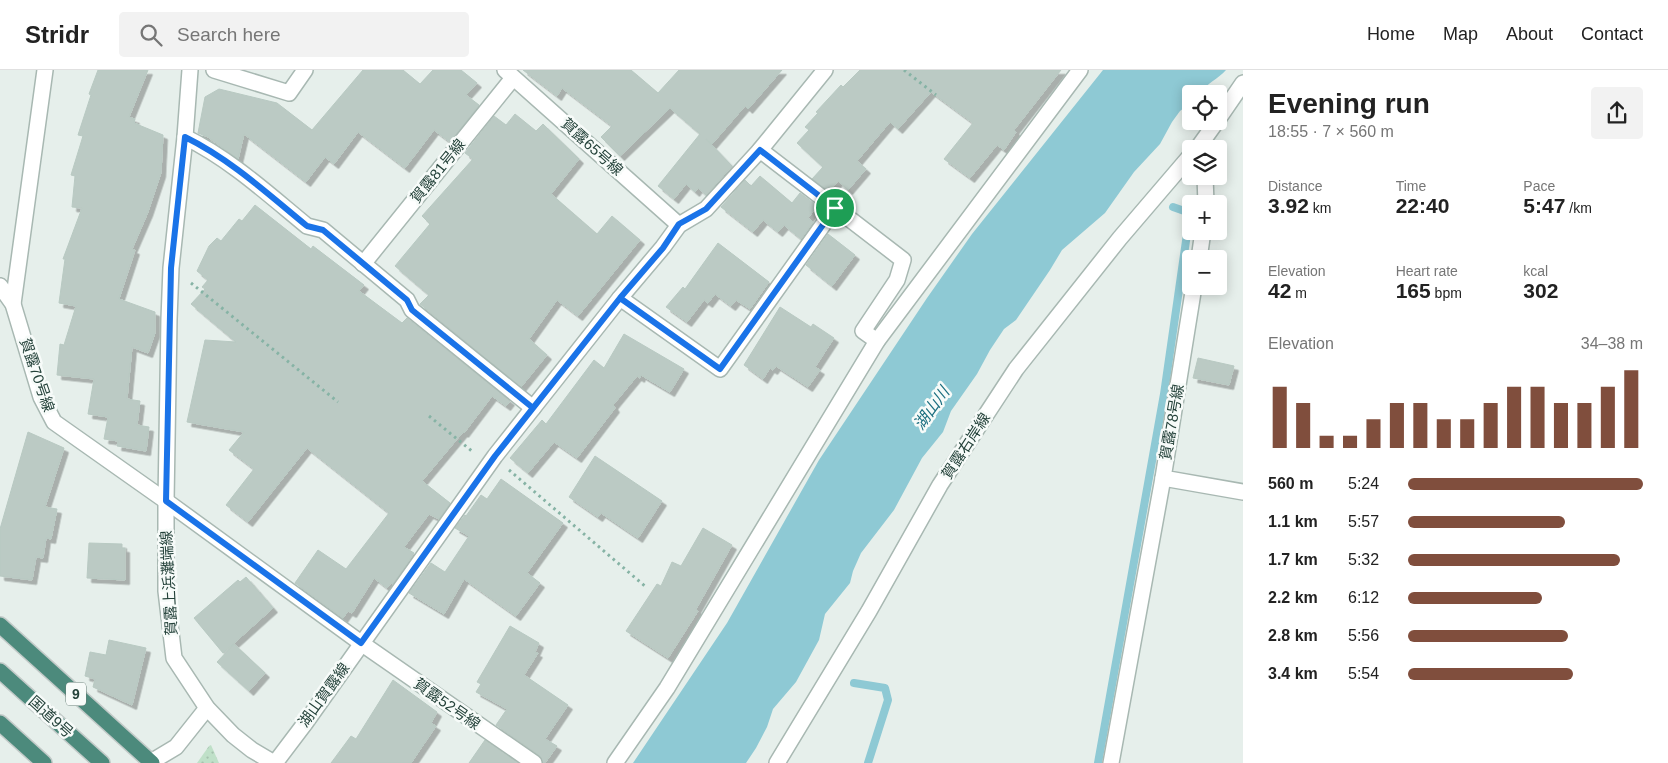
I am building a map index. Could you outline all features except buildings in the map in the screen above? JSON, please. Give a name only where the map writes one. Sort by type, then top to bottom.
[{"type":"highway","name":"9","points":[[0,625],[152,762]]},
{"type":"highway","name":"国道9号","points":[[0,671],[102,763]]},
{"type":"highway","points":[[0,723],[44,763]]},
{"type":"street","points":[[13,304],[45,70]]},
{"type":"street","name":"賀露上浜灘端線","points":[[190,70],[171,268],[166,591],[174,658],[207,708],[233,735],[252,750],[274,763]]},
{"type":"street","points":[[214,70],[288,93],[305,70]]},
{"type":"street","name":"湖山賀露線","points":[[274,763],[491,461],[620,298],[663,248],[679,224],[706,209],[760,150],[825,70]]},
{"type":"street","points":[[615,763],[667,688],[877,341],[1080,70]]},
{"type":"street","name":"賀露65号線","points":[[509,74],[679,224]]},
{"type":"street","name":"賀露81号線","points":[[363,264],[509,74]]},
{"type":"street","points":[[1227,106],[1243,83]]},
{"type":"street","points":[[185,137],[229,162],[307,226],[323,230],[407,300],[412,310],[533,408]]},
{"type":"street","points":[[760,150],[903,260],[898,280],[863,331],[877,341]]},
{"type":"street","name":"賀露右岸線","points":[[777,763],[869,611],[940,485],[1016,369],[1120,238],[1182,166]]},
{"type":"street","points":[[620,298],[720,369],[835,208]]},
{"type":"street","name":"賀露70号線","points":[[0,286],[13,304],[41,397],[54,422],[361,643]]},
{"type":"street","name":"賀露78号線","points":[[1192,295],[1162,478],[1243,492]]},
{"type":"street","points":[[1111,763],[1162,478]]},
{"type":"street","name":"賀露52号線","points":[[361,643],[534,763]]},
{"type":"street","points":[[152,762],[176,747],[207,708]]},
{"type":"path","points":[[904,70],[936,95]]},
{"type":"path","points":[[171,268],[338,402]]},
{"type":"path","points":[[429,416],[491,461],[646,587]]},
{"type":"green space","points":[[211,745],[219,763],[197,763],[209,746]]},
{"type":"water","name":"湖山川","points":[[1103,70],[1226,70],[1208,85],[1182,85],[1182,110],[1172,122],[1160,144],[1134,172],[1105,213],[1062,250],[1016,320],[1004,329],[977,374],[951,411],[943,432],[922,458],[894,510],[861,553],[850,583],[825,614],[819,640],[796,682],[773,709],[767,727],[746,763],[633,763],[727,623],[819,460],[972,234]]},
{"type":"waterway","points":[[1098,763],[1164,394],[1190,213],[1173,207]]},
{"type":"waterway","points":[[854,683],[885,688],[888,700],[868,763]]},
{"type":"route","points":[[835,208],[720,369],[620,298],[533,408],[412,310],[407,300],[323,230],[307,226],[229,162],[185,137],[171,268],[166,501],[361,643],[495,456],[620,298],[663,248],[679,224],[706,209],[760,150],[835,208]]}]
